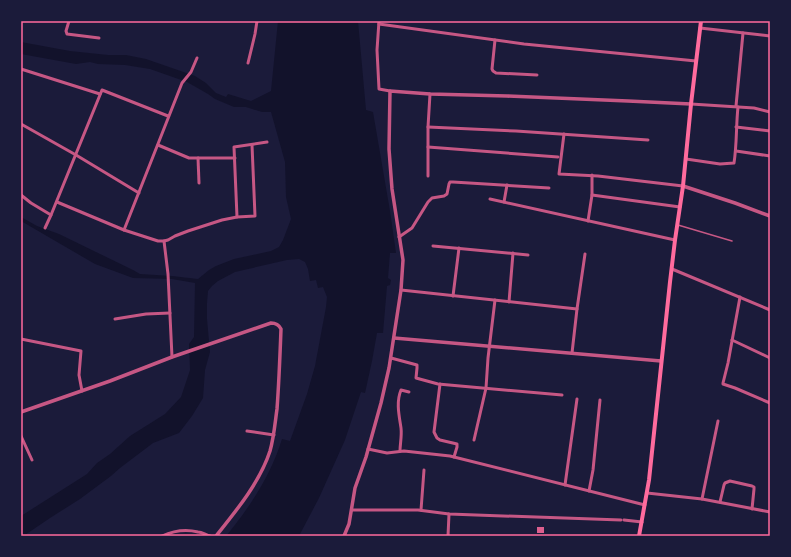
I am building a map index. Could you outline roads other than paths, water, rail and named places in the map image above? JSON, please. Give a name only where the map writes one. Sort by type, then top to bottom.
[{"type":"main road","points":[[639,536],[647,494],[701,21]]},
{"type":"street","points":[[69,21],[66,31],[67,34],[99,38]]},
{"type":"street","points":[[248,63],[257,21]]},
{"type":"street","points":[[696,62],[495,40],[379,23],[377,50],[379,89],[430,94],[628,100],[737,106],[770,112]]},
{"type":"street","points":[[700,28],[770,36]]},
{"type":"street","points":[[686,159],[720,164],[734,163],[743,33]]},
{"type":"street","points":[[495,40],[493,72],[537,75]]},
{"type":"street","points":[[124,230],[182,83],[191,72],[197,58]]},
{"type":"street","points":[[21,70],[100,94]]},
{"type":"street","points":[[45,228],[102,90],[168,116]]},
{"type":"street","points":[[344,536],[349,524],[355,488],[381,403],[391,358],[402,290],[403,260],[392,189],[389,149],[390,91]]},
{"type":"street","points":[[428,176],[430,94]]},
{"type":"street","points":[[21,124],[139,193]]},
{"type":"street","points":[[428,127],[648,140]]},
{"type":"street","points":[[736,127],[770,131]]},
{"type":"street","points":[[564,134],[559,174],[683,186],[770,216]]},
{"type":"street","points":[[237,217],[234,147],[267,142]]},
{"type":"street","points":[[158,144],[189,158],[234,158]]},
{"type":"street","points":[[57,202],[124,230],[158,241],[164,241],[188,231],[222,220],[255,216],[252,144]]},
{"type":"street","points":[[428,147],[558,157]]},
{"type":"street","points":[[736,151],[770,156]]},
{"type":"street","points":[[198,158],[199,184]]},
{"type":"street","points":[[588,221],[592,195],[592,176]]},
{"type":"street","points":[[399,237],[412,228],[432,198],[447,194],[450,182],[549,188]]},
{"type":"street","points":[[504,202],[507,185]]},
{"type":"street","points":[[21,195],[51,216]]},
{"type":"street","points":[[592,195],[680,207]]},
{"type":"street","points":[[490,200],[675,240]]},
{"type":"street","points":[[164,241],[168,274],[172,357]]},
{"type":"street","points":[[433,246],[528,255]]},
{"type":"street","points":[[453,296],[459,248]]},
{"type":"street","points":[[509,302],[513,253]]},
{"type":"street","points":[[572,353],[585,254]]},
{"type":"street","points":[[672,269],[770,310]]},
{"type":"street","points":[[402,290],[577,309]]},
{"type":"street","points":[[740,297],[723,384],[770,403]]},
{"type":"street","points":[[474,440],[486,388],[495,300]]},
{"type":"street","points":[[115,319],[146,314],[170,313]]},
{"type":"street","points":[[21,412],[172,357],[271,323],[277,324],[281,329],[279,385],[274,435],[264,466],[255,483],[233,515],[216,536]]},
{"type":"street","points":[[394,338],[662,361]]},
{"type":"street","points":[[21,339],[81,351],[79,374],[82,391]]},
{"type":"street","points":[[732,340],[770,358]]},
{"type":"street","points":[[391,358],[417,365],[416,378],[440,384],[562,395]]},
{"type":"street","points":[[440,384],[434,432],[440,440],[457,444],[454,457]]},
{"type":"street","points":[[400,451],[401,430],[398,410],[400,393],[401,390],[409,392]]},
{"type":"street","points":[[565,485],[578,399]]},
{"type":"street","points":[[589,491],[593,470],[600,400]]},
{"type":"street","points":[[702,499],[718,421]]},
{"type":"street","points":[[247,431],[274,435]]},
{"type":"street","points":[[21,436],[32,460]]},
{"type":"street","points":[[368,449],[387,453],[404,450],[454,457],[645,505]]},
{"type":"street","points":[[420,510],[424,470]]},
{"type":"street","points":[[720,502],[724,485],[730,481],[754,487],[752,509]]},
{"type":"street","points":[[647,494],[702,499],[770,512]]},
{"type":"street","points":[[352,510],[420,510],[449,514],[623,520],[642,522]]},
{"type":"street","points":[[448,536],[449,514]]},
{"type":"street","points":[[162,536],[178,531],[197,532],[210,536]]},
{"type":"lane","points":[[677,225],[732,241]]}]
